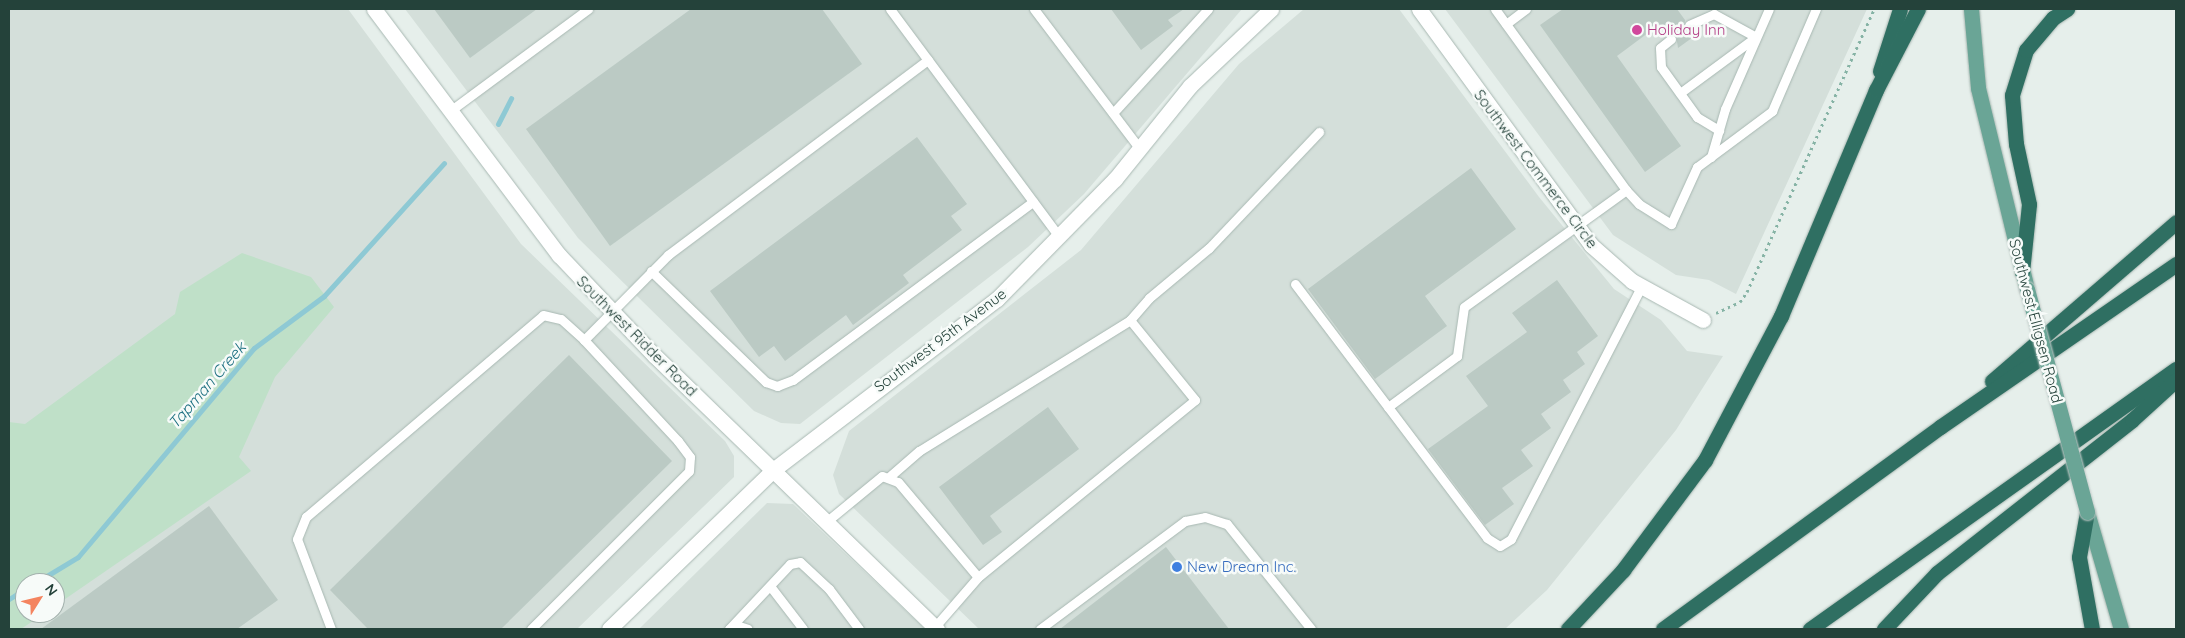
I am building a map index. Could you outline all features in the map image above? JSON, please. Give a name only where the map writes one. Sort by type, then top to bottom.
[{"type":"highway","points":[[1876,90],[1900,9]]},
{"type":"highway","points":[[1568,629],[1623,570],[1706,460],[1781,316],[1876,90],[1918,9]]},
{"type":"highway","points":[[2022,272],[2029,204],[2016,144],[2012,95],[2026,50],[2053,18],[2067,9]]},
{"type":"highway","points":[[1940,427],[2176,222]]},
{"type":"highway","points":[[1663,629],[1940,427],[2176,264]]},
{"type":"highway","points":[[1810,629],[2176,369]]},
{"type":"highway","points":[[1884,629],[1938,573],[2132,420],[2176,380]]},
{"type":"highway","points":[[2087,512],[2080,566],[2092,629]]},
{"type":"main road","name":"Southwest Elligsen Road","points":[[1971,9],[1978,88],[2022,272],[2121,629]]},
{"type":"street","name":"Southwest Ridder Road","points":[[374,9],[547,241],[612,311],[935,629]]},
{"type":"street","name":"Southwest 95th Avenue","points":[[609,629],[773,470],[997,299],[1060,239],[1190,86],[1271,9]]},
{"type":"street","name":"Southwest Commerce Circle","points":[[1419,9],[1577,228],[1610,264],[1642,287],[1703,320]]},
{"type":"lane","points":[[450,111],[588,9]]},
{"type":"lane","points":[[890,9],[1060,239]]},
{"type":"lane","points":[[1034,9],[1139,148]]},
{"type":"lane","points":[[1113,114],[1208,9]]},
{"type":"lane","points":[[1496,9],[1626,190],[1640,204],[1671,224],[1697,167],[1772,111],[1816,9]]},
{"type":"lane","points":[[1506,24],[1526,9]]},
{"type":"lane","points":[[1711,157],[1719,130],[1769,9]]},
{"type":"lane","points":[[1689,26],[1714,14],[1756,37]]},
{"type":"lane","points":[[1680,93],[1756,37]]},
{"type":"lane","points":[[1671,39],[1658,56],[1661,67],[1698,117],[1719,130]]},
{"type":"lane","points":[[584,340],[651,271],[928,60]]},
{"type":"lane","points":[[826,522],[873,482],[889,477],[919,451],[1130,320],[1209,248],[1319,132]]},
{"type":"lane","points":[[1388,408],[1457,356],[1464,307],[1577,228],[1626,190]]},
{"type":"lane","points":[[651,271],[766,382],[777,386],[793,380],[1033,202]]},
{"type":"lane","points":[[1295,284],[1487,538],[1500,546],[1511,539],[1642,287]]},
{"type":"lane","points":[[331,629],[296,539],[306,517],[543,315],[561,319],[584,340],[678,441],[690,458],[689,471],[531,629]]},
{"type":"lane","points":[[935,629],[978,578],[1195,400],[1130,320]]},
{"type":"lane","points":[[889,477],[898,482],[978,578]]},
{"type":"lane","points":[[1040,629],[1185,521],[1205,516],[1227,524],[1311,629]]},
{"type":"lane","points":[[729,629],[790,564],[800,562],[829,589],[859,629]]},
{"type":"lane","points":[[770,586],[804,629]]},
{"type":"lane","points":[[729,629],[740,626],[748,629]]},
{"type":"path","points":[[1703,320],[1740,302],[1747,292],[1874,9]]},
{"type":"shaded area","points":[[9,9],[348,9],[521,244],[725,441],[734,456],[734,477],[577,629],[9,629]]},
{"type":"shaded area","points":[[405,9],[1242,9],[1084,194],[1028,247],[800,424],[781,423],[754,411],[578,238]]},
{"type":"shaded area","points":[[1304,9],[1399,9],[1539,197],[1614,289],[1661,320],[1687,351],[1723,356],[1676,430],[1547,590],[1505,629],[979,629],[839,494],[833,475],[849,431],[1081,250],[1239,64]]},
{"type":"shaded area","points":[[1445,9],[1867,9],[1736,294],[1709,280],[1676,275],[1613,235]]},
{"type":"shaded area","points":[[767,503],[793,504],[925,629],[639,629]]},
{"type":"green space","points":[[242,253],[311,277],[334,307],[275,377],[239,457],[251,471],[65,599],[65,573],[15,573],[15,623],[30,623],[21,629],[9,629],[9,422],[25,424],[175,314],[180,292]]},
{"type":"building","points":[[434,9],[537,9],[470,58]]},
{"type":"building","points":[[691,9],[822,9],[862,64],[610,246],[526,129]]},
{"type":"building","points":[[1111,9],[1184,9],[1168,20],[1173,26],[1141,50]]},
{"type":"building","points":[[1563,9],[1677,9],[1685,20],[1684,28],[1696,35],[1678,48],[1676,35],[1667,34],[1660,24],[1617,56],[1681,146],[1645,172],[1540,25]]},
{"type":"building","points":[[917,137],[967,204],[951,216],[962,230],[903,275],[909,283],[853,325],[846,315],[785,361],[774,346],[759,357],[710,291]]},
{"type":"building","points":[[1471,168],[1516,229],[1425,296],[1447,326],[1375,379],[1308,289]]},
{"type":"building","points":[[1557,280],[1598,336],[1577,352],[1585,364],[1563,380],[1571,392],[1541,414],[1551,428],[1521,450],[1533,466],[1502,488],[1514,504],[1485,525],[1428,449],[1488,406],[1466,376],[1527,332],[1512,313]]},
{"type":"building","points":[[569,355],[672,461],[501,629],[368,629],[330,590]]},
{"type":"building","points":[[1048,407],[1079,449],[990,516],[1002,532],[983,545],[939,487]]},
{"type":"building","points":[[209,506],[278,600],[237,629],[41,629],[49,623],[65,623],[65,611]]},
{"type":"building","points":[[1166,547],[1229,629],[1060,629]]},
{"type":"waterway","name":"Tapman Creek","points":[[498,124],[511,98]]},
{"type":"waterway","name":"Tapman Creek","points":[[52,573],[78,557],[254,348],[324,296],[444,163]]},
{"type":"waterway","name":"Tapman Creek","points":[[9,599],[15,595]]},
{"type":"place","name":"Holiday Inn","points":[[1637,30]]},
{"type":"place","name":"New Dream Inc.","points":[[1177,567]]}]
